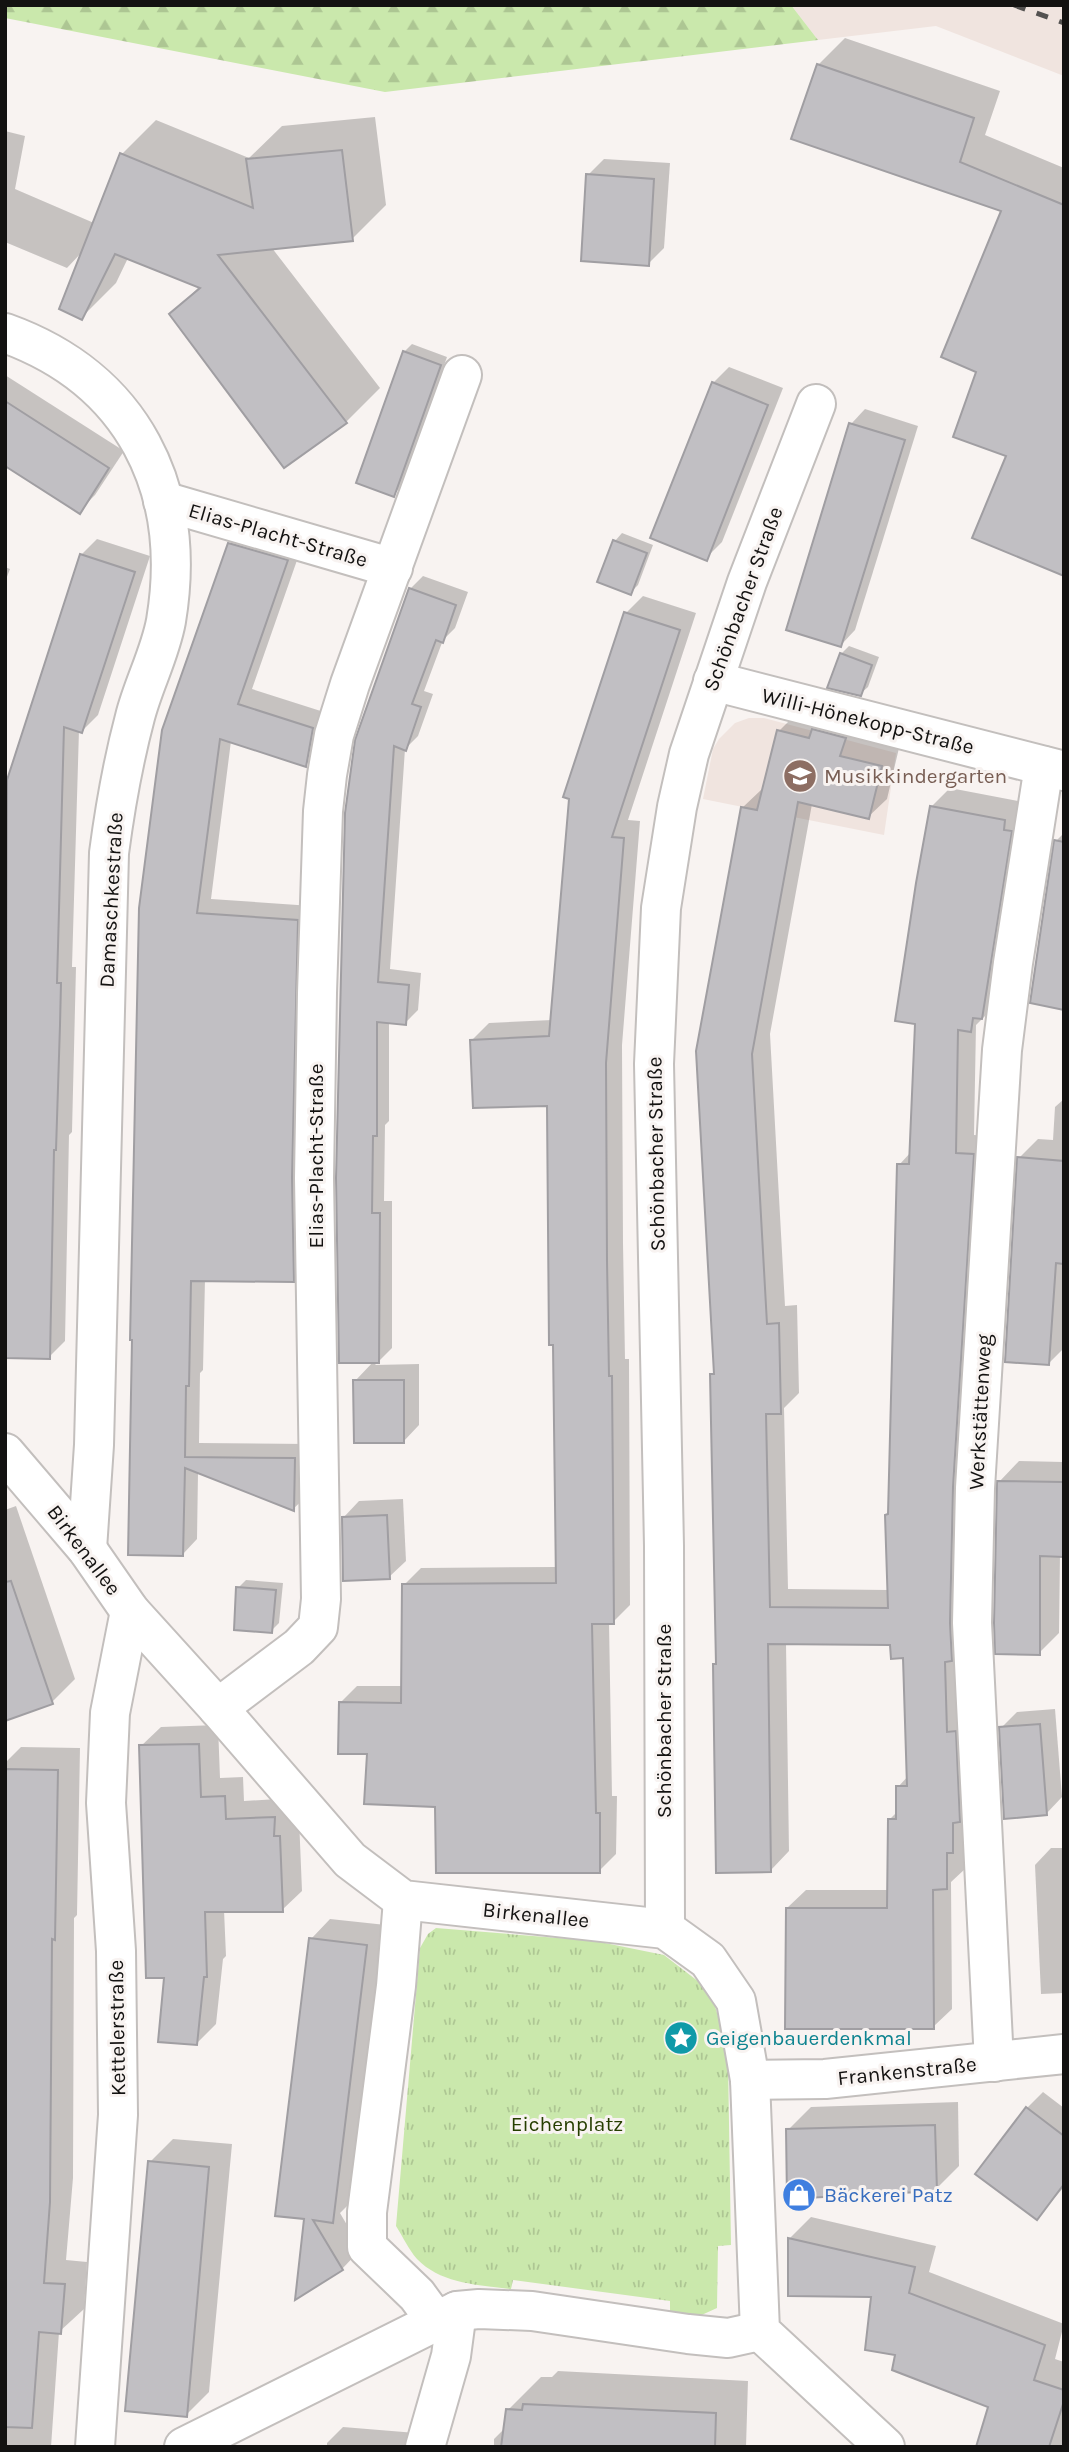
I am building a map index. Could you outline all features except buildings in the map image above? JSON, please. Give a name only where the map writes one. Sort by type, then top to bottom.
[{"type":"street","name":"Damaschkestraße","points":[[5,333],[29,341],[71,365],[104,392],[122,412],[156,472],[163,501],[169,550],[169,592],[165,624],[135,717],[114,814],[110,853],[94,1432],[87,1549]]},
{"type":"street","name":"Elias-Placht-Straße","points":[[218,1708],[299,1647],[318,1627],[321,1599],[314,1178],[324,811],[334,736],[462,375]]},
{"type":"street","name":"Schönbacher Straße","points":[[665,1929],[663,1518],[654,1117],[661,908],[677,807],[689,754],[747,582],[816,404]]},
{"type":"street","name":"Elias-Placht-Straße","points":[[163,501],[393,568]]},
{"type":"street","name":"Willi-Hönekopp-Straße","points":[[713,681],[1054,769]]},
{"type":"street","name":"Werkstättenweg","points":[[994,2062],[972,1623],[975,1488],[1002,1051],[1013,963],[1054,769]]},
{"type":"street","name":"Birkenallee","points":[[5,1453],[87,1549],[130,1611],[350,1860],[403,1900],[665,1929],[708,1960],[736,2001],[750,2080],[760,2331]]},
{"type":"street","name":"Kettelerstraße","points":[[95,2447],[118,2115],[116,1951],[106,1803],[110,1713],[130,1611]]},
{"type":"street","points":[[403,1900],[396,1986],[367,2211],[367,2247],[417,2295],[447,2316],[451,2357],[425,2447]]},
{"type":"street","name":"Frankenstraße","points":[[750,2080],[825,2080],[1064,2054]]},
{"type":"street","points":[[184,2447],[447,2316],[480,2309],[532,2311],[728,2338],[760,2331],[885,2447]]},
{"type":"shaded area","points":[[791,5],[1064,5],[1064,76],[936,26],[818,40]]},
{"type":"shaded area","name":"Musikkindergarten","points":[[749,718],[764,718],[896,753],[884,835],[703,799],[713,749],[735,723]]},
{"type":"green space","points":[[5,5],[791,5],[818,40],[385,92],[5,18]]},
{"type":"green space","name":"Eichenplatz","points":[[436,1928],[595,1941],[664,1955],[699,1982],[715,2006],[728,2062],[731,2245],[718,2246],[717,2308],[695,2318],[670,2314],[670,2301],[513,2280],[511,2289],[474,2284],[437,2274],[414,2255],[396,2226],[420,1948],[428,1934]]},
{"type":"railway","points":[[1014,5],[1064,23]]},
{"type":"place","name":"Musikkindergarten","points":[[800,776]]},
{"type":"place","name":"Geigenbauerdenkmal","points":[[681,2038]]},
{"type":"place","name":"Bäckerei Patz","points":[[799,2195]]}]
